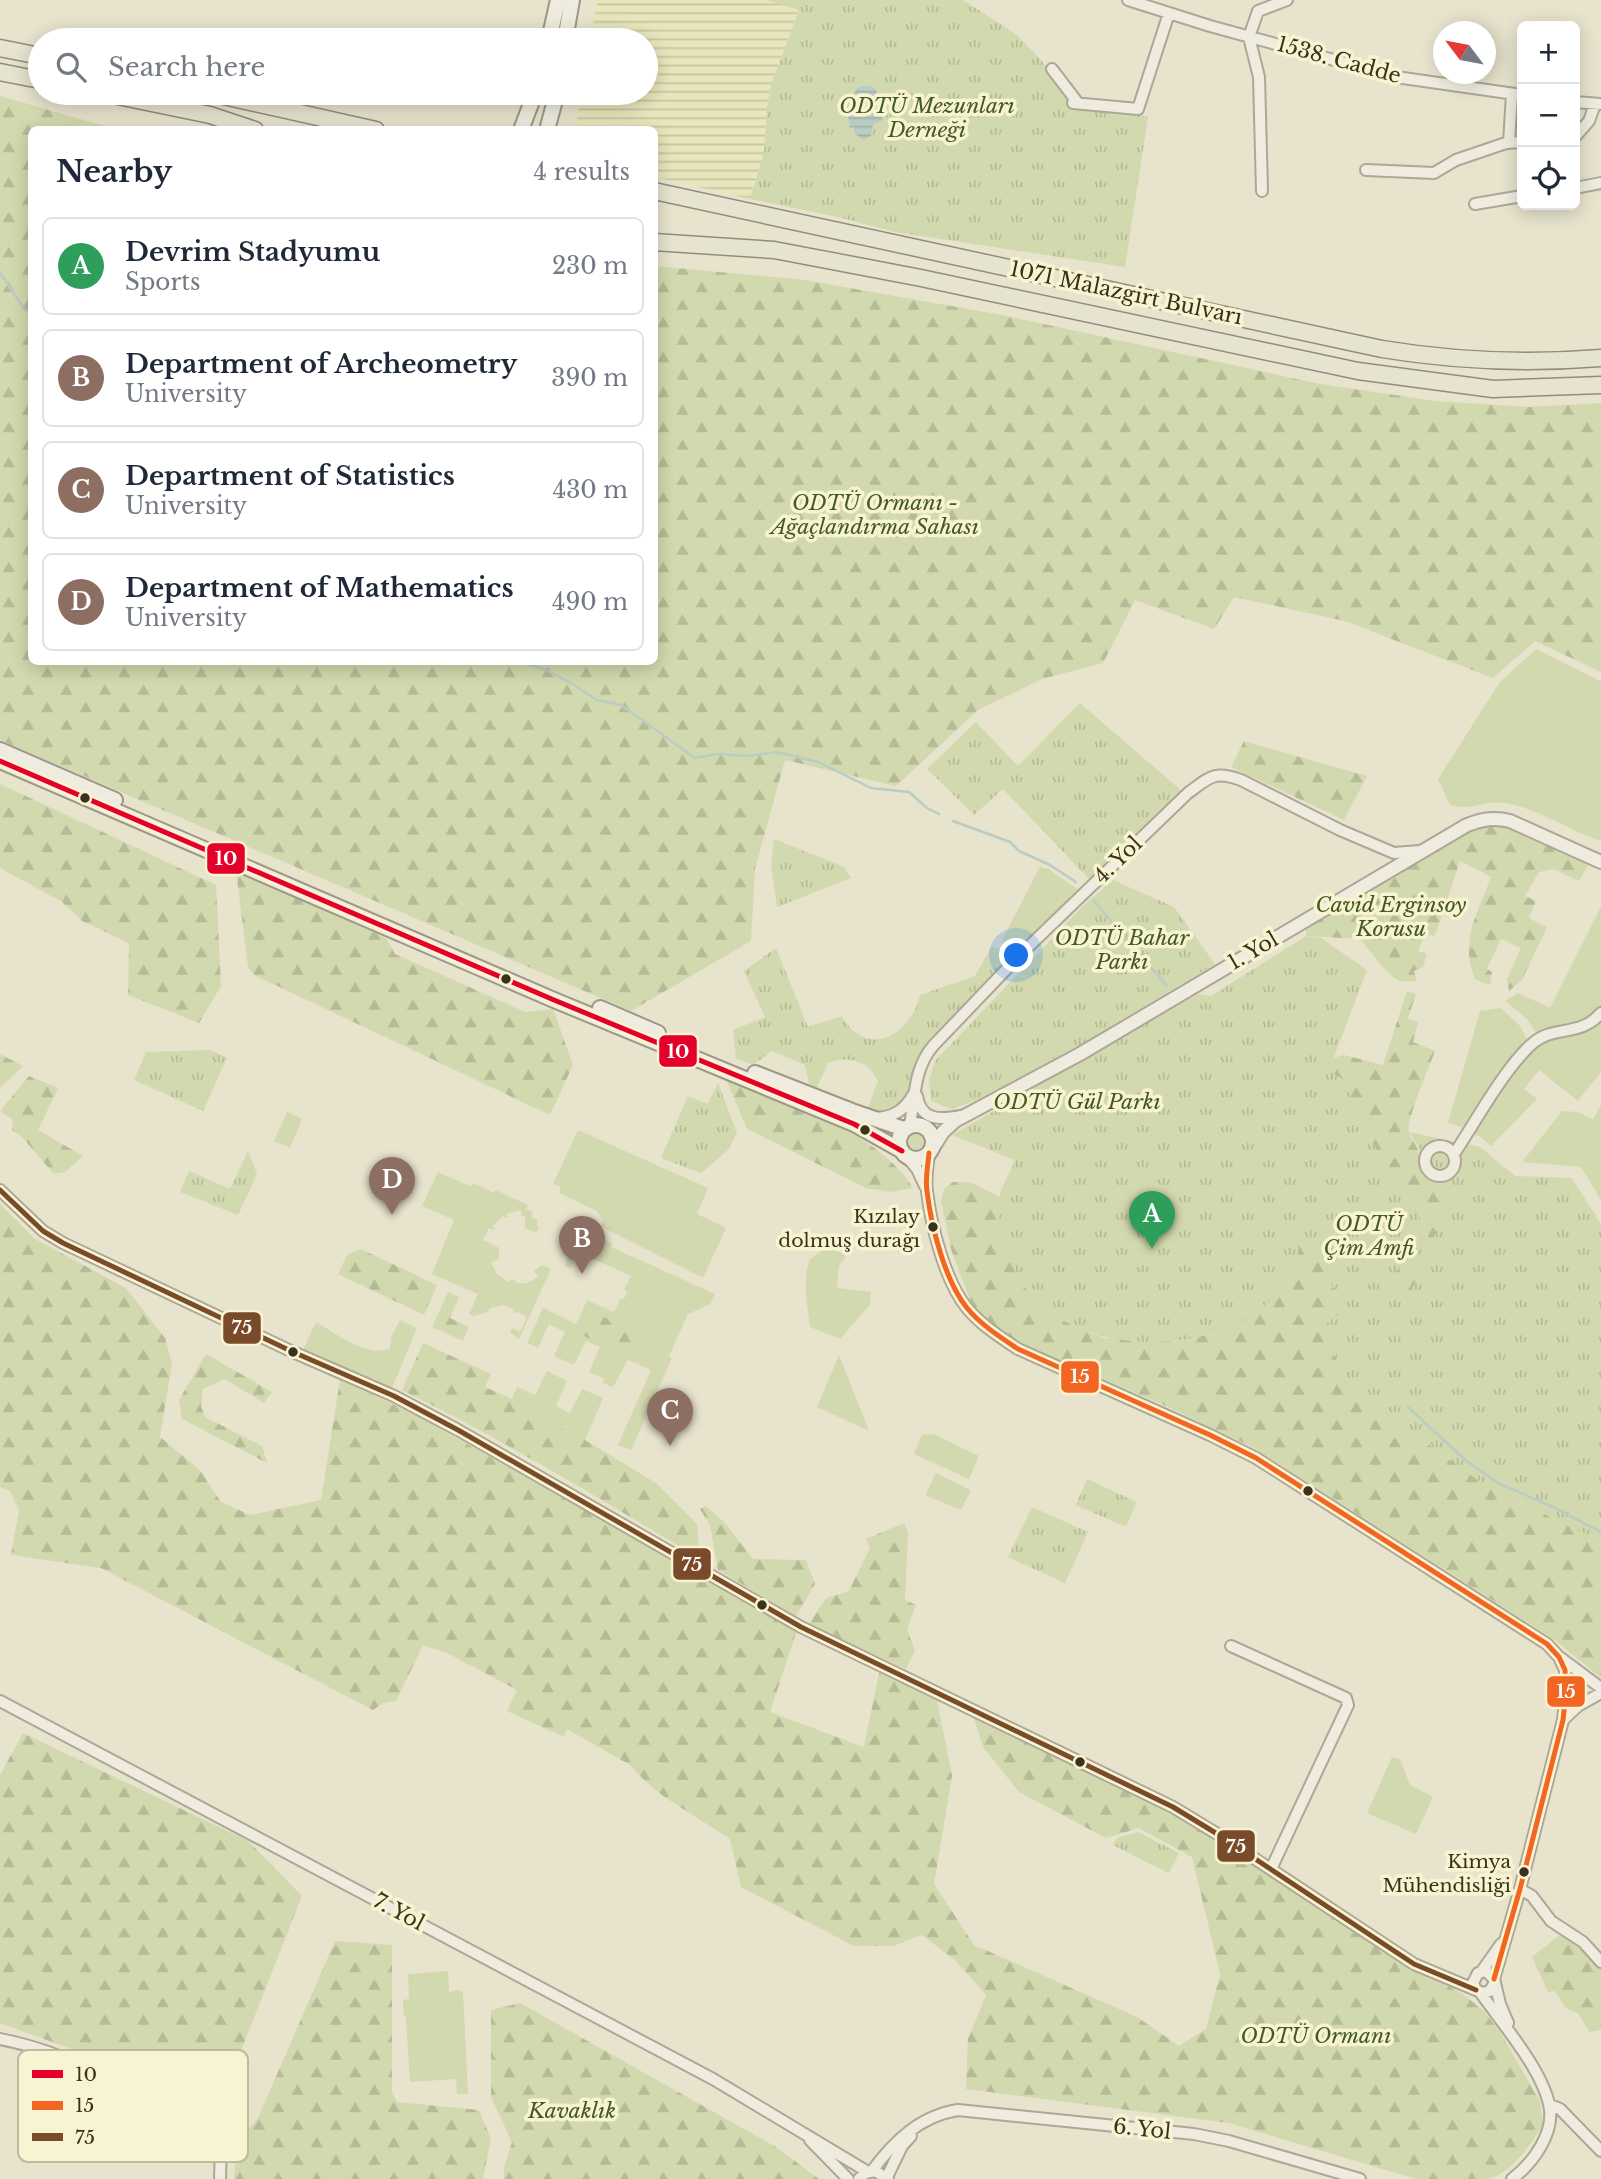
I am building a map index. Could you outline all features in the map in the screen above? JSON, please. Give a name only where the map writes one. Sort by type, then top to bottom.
[{"type":"main road","points":[[552,28],[558,0]]},
{"type":"main road","points":[[567,28],[572,0]]},
{"type":"main road","points":[[0,48],[28,54]]},
{"type":"main road","points":[[0,72],[28,78]]},
{"type":"main road","points":[[161,105],[210,115],[243,126]]},
{"type":"main road","points":[[264,105],[358,126]]},
{"type":"main road","points":[[523,126],[530,105]]},
{"type":"main road","points":[[531,126],[534,105]]},
{"type":"main road","points":[[548,126],[554,105]]},
{"type":"main road","points":[[553,126],[556,105]]},
{"type":"main road","name":"1071 Malazgirt Bulvarı","points":[[658,192],[1373,348],[1487,362],[1552,362],[1601,358]]},
{"type":"main road","name":"1071 Malazgirt Bulvarı","points":[[658,242],[774,250],[921,278],[1358,371],[1493,389],[1601,384]]},
{"type":"main road","points":[[0,750],[225,853]]},
{"type":"main road","points":[[0,761],[225,853],[707,1058],[854,1124],[904,1154],[919,1159],[931,1151],[933,1137],[927,1127],[916,1124],[907,1127],[869,1118],[707,1058]]},
{"type":"main road","points":[[904,1154],[899,1137],[907,1127]]},
{"type":"street","name":"1538. Cadde","points":[[1128,0],[1396,78],[1517,95],[1509,143]]},
{"type":"street","points":[[1262,191],[1259,77],[1249,37],[1258,11],[1287,0]]},
{"type":"street","points":[[1052,69],[1076,103],[1138,110],[1168,13]]},
{"type":"street","points":[[1580,102],[1598,104],[1580,131]]},
{"type":"street","points":[[1366,170],[1434,173],[1456,160],[1517,142]]},
{"type":"street","points":[[1580,187],[1601,183]]},
{"type":"street","points":[[1475,204],[1517,197]]},
{"type":"street","name":"4. Yol","points":[[907,1127],[917,1076],[922,1061],[934,1043],[1021,954],[1180,800],[1213,775],[1226,774],[1241,780],[1306,814],[1379,847],[1401,853],[1429,849]]},
{"type":"street","name":"1. Yol","points":[[931,1151],[949,1126],[964,1116],[1086,1050],[1467,825],[1482,819],[1496,818],[1595,855],[1601,862]]},
{"type":"street","points":[[1379,847],[1387,854],[1390,863],[1388,873]]},
{"type":"street","points":[[1454,1154],[1517,1061],[1535,1042],[1549,1034],[1588,1026],[1601,1013]]},
{"type":"street","points":[[916,1090],[918,1103],[926,1115],[943,1119],[964,1116]]},
{"type":"street","name":"4. Yol","points":[[869,1118],[896,1114],[907,1105],[916,1090]]},
{"type":"street","points":[[926,1188],[931,1151]]},
{"type":"street","points":[[904,1154],[917,1169],[926,1188],[933,1226],[954,1287],[967,1308],[992,1332],[1018,1349],[1256,1458],[1547,1644],[1601,1691],[1563,1720]]},
{"type":"street","points":[[0,1190],[43,1231],[63,1243],[293,1352],[394,1395],[781,1616],[1173,1807],[1414,1964],[1478,1991],[1490,1991],[1495,1980],[1563,1720],[1566,1670],[1559,1657]]},
{"type":"street","points":[[1231,1646],[1346,1698],[1348,1705],[1271,1869]]},
{"type":"street","name":"7. Yol","points":[[0,1702],[713,2079],[795,2126],[867,2174],[881,2172],[887,2178]]},
{"type":"street","points":[[1520,1889],[1532,1896],[1550,1921],[1583,1942],[1601,1962]]},
{"type":"street","points":[[1506,1936],[1473,1983],[1515,2039]]},
{"type":"street","points":[[1435,1973],[1463,1976],[1490,1973],[1495,1980],[1500,2004],[1515,2039],[1550,2105],[1549,2126],[1537,2154],[1512,2179]]},
{"type":"street","points":[[0,2039],[43,2050]]},
{"type":"street","points":[[1550,2105],[1560,2109],[1601,2151]]},
{"type":"street","name":"6. Yol","points":[[867,2174],[905,2133],[937,2114],[958,2110],[1194,2134],[1229,2141],[1360,2179]]},
{"type":"street","points":[[887,2178],[902,2146],[922,2123]]},
{"type":"street","name":"7. Yol","points":[[795,2126],[848,2179]]},
{"type":"shaded area","points":[[598,0],[766,0],[799,9],[771,85],[764,153],[750,199],[658,178],[658,126],[576,126],[579,105],[658,105],[658,28],[592,28]]},
{"type":"shaded area","points":[[870,86],[876,90],[879,98],[875,98],[874,105],[881,105],[883,121],[873,124],[871,136],[863,140],[854,133],[854,127],[850,128],[847,109],[856,108],[857,95],[854,95],[857,88]]},
{"type":"green space","name":"ODTÜ Mezunları Derneği","points":[[766,0],[963,0],[1017,35],[1041,60],[1078,108],[1148,117],[1125,267],[895,232],[750,199],[764,153],[771,85],[799,10]]},
{"type":"green space","name":"ODTÜ Ormanı - Ağaçlandırma Sahası","points":[[0,96],[105,126],[28,126],[28,665],[658,665],[658,266],[805,280],[1007,316],[1320,384],[1436,401],[1528,407],[1601,403],[1601,672],[1535,641],[1493,678],[1345,621],[1234,597],[1214,629],[1135,600],[1103,663],[1042,679],[978,710],[896,786],[785,760],[755,869],[751,941],[631,1011],[0,740]]},
{"type":"green space","points":[[1536,649],[1601,681],[1601,841],[1516,805],[1497,802],[1465,807],[1450,805],[1438,779],[1500,682]]},
{"type":"green space","points":[[1080,703],[1183,792],[1091,881],[1003,789],[974,815],[927,769],[976,722],[1018,766]]},
{"type":"green space","points":[[1244,741],[1367,776],[1344,820],[1231,767]]},
{"type":"green space","points":[[0,784],[216,885],[221,986],[199,1023],[128,995],[129,943],[82,921],[62,902],[0,868]]},
{"type":"green space","name":"Cavid Erginsoy Korusu","points":[[1487,821],[1501,823],[1589,863],[1579,881],[1553,869],[1539,872],[1525,896],[1536,901],[1529,918],[1547,927],[1522,980],[1509,991],[1507,979],[1521,948],[1501,939],[1487,969],[1492,972],[1490,985],[1475,979],[1469,952],[1472,927],[1491,877],[1460,861],[1437,930],[1434,936],[1425,934],[1418,951],[1427,954],[1423,967],[1414,971],[1417,981],[1395,978],[1384,969],[1360,939],[1306,936],[1306,925]]},
{"type":"green space","points":[[774,839],[844,867],[851,878],[777,907],[771,865]]},
{"type":"green space","points":[[1040,867],[1048,869],[1080,891],[1020,949],[1002,940]]},
{"type":"green space","points":[[236,870],[386,938],[395,954],[525,1012],[553,1009],[573,1065],[550,1115],[254,975],[248,967]]},
{"type":"green space","name":"ODTÜ Bahar Parkı","points":[[1113,880],[1174,907],[1215,964],[1083,1043],[979,1099],[952,1109],[931,1101],[929,1081],[935,1061],[1084,905]]},
{"type":"green space","points":[[1601,907],[1601,1005],[1587,1021],[1537,1035],[1527,1019],[1505,1001],[1518,993],[1550,1008]]},
{"type":"green space","points":[[1306,936],[1321,938],[1367,970],[1329,1070],[1343,1080],[1385,1168],[1427,1229],[1429,1247],[1386,1278],[1406,1303],[1438,1228],[1447,1182],[1426,1178],[1419,1164],[1420,1150],[1409,1132],[1480,1147],[1515,1176],[1572,1178],[1601,1224],[1601,1542],[1479,1481],[1350,1387],[1320,1327],[1346,1310],[1299,1227],[1297,1264],[1283,1285],[1250,1317],[1220,1331],[1198,1337],[1138,1342],[1108,1337],[1080,1328],[1054,1315],[1032,1296],[1015,1272],[1004,1242],[999,1218],[999,1200],[1015,1160],[952,1135],[1198,994],[1211,996]]},
{"type":"green space","points":[[992,946],[1012,956],[927,1044],[916,1065],[907,1097],[892,1110],[874,1113],[867,1110],[878,1081],[869,1068],[857,1061],[842,1059],[828,1063],[816,1090],[810,1089],[805,1065],[772,1051],[753,1065],[736,1058],[733,1030],[765,1017],[744,971],[776,948],[808,1027],[842,1016],[861,1036],[881,1039],[890,1036],[907,1022],[920,995],[975,976]]},
{"type":"green space","points":[[1407,991],[1416,994],[1408,1018],[1418,1022],[1413,1042],[1435,1051],[1415,1105],[1409,1132],[1418,1149],[1419,1164],[1447,1182],[1438,1228],[1407,1304],[1386,1278],[1429,1247],[1427,1229],[1385,1168],[1343,1080],[1329,1070],[1333,1058],[1344,1055],[1383,1065]]},
{"type":"green space","points":[[1501,1008],[1520,1026],[1528,1041],[1514,1055],[1465,1128],[1448,1123],[1480,1011]]},
{"type":"green space","points":[[1601,1021],[1601,1072],[1578,1101],[1539,1070],[1524,1089],[1537,1099],[1491,1146],[1473,1134],[1529,1052],[1544,1042],[1584,1031]]},
{"type":"green space","points":[[210,1050],[227,1058],[203,1111],[134,1080],[146,1052]]},
{"type":"green space","points":[[0,1054],[23,1066],[0,1088]]},
{"type":"green space","points":[[29,1076],[58,1088],[38,1130],[83,1156],[65,1172],[54,1174],[22,1137],[12,1130],[13,1120],[0,1111]]},
{"type":"green space","points":[[725,1077],[801,1108],[854,1134],[897,1168],[913,1188],[890,1192],[866,1188],[747,1129]]},
{"type":"green space","points":[[718,1083],[737,1133],[729,1149],[701,1173],[661,1158],[688,1096],[708,1104]]},
{"type":"green space","points":[[1601,1105],[1601,1200],[1581,1167],[1522,1162],[1562,1111],[1577,1112],[1593,1119]]},
{"type":"green space","points":[[287,1112],[302,1119],[290,1148],[274,1141]]},
{"type":"green space","points":[[578,1130],[708,1188],[697,1214],[726,1228],[703,1278],[600,1226],[603,1220],[597,1211],[559,1193],[561,1187],[553,1184]]},
{"type":"green space","points":[[917,1130],[925,1133],[928,1141],[925,1149],[917,1152],[909,1149],[906,1141],[909,1133]]},
{"type":"green space","points":[[248,1151],[257,1174],[238,1215],[180,1192],[189,1171],[230,1189]]},
{"type":"green space","points":[[438,1172],[471,1187],[473,1183],[494,1193],[496,1190],[528,1205],[526,1209],[533,1212],[531,1217],[538,1220],[536,1233],[525,1228],[525,1217],[522,1216],[521,1210],[506,1214],[508,1217],[503,1216],[492,1226],[494,1230],[489,1228],[483,1240],[499,1248],[499,1259],[491,1262],[497,1274],[509,1282],[512,1279],[522,1283],[532,1281],[538,1276],[534,1271],[542,1265],[551,1269],[519,1339],[510,1332],[512,1328],[520,1332],[525,1315],[514,1313],[513,1309],[504,1305],[474,1316],[469,1314],[478,1294],[432,1274],[454,1220],[422,1206]]},
{"type":"green space","points":[[953,1182],[969,1182],[999,1196],[1001,1228],[1057,1316],[1105,1338],[1177,1341],[1212,1334],[1253,1315],[1298,1225],[1346,1310],[1479,1481],[1601,1542],[1601,1678],[1555,1640],[1254,1448],[1166,1406],[1031,1348],[995,1327],[969,1298],[951,1249],[941,1200],[944,1189]]},
{"type":"green space","name":"ODTÜ Ormanı","points":[[0,1204],[35,1239],[126,1288],[165,1338],[172,1363],[160,1437],[200,1470],[221,1502],[250,1515],[321,1500],[340,1380],[414,1414],[797,1630],[770,1712],[864,1747],[879,1673],[937,1700],[952,1776],[934,1884],[974,1945],[1137,2017],[1179,2046],[1206,2029],[1220,1974],[1192,1857],[1139,1828],[1106,1838],[1019,1792],[983,1747],[974,1718],[1112,1783],[1207,1833],[1339,1923],[1464,1995],[1484,2011],[1500,2032],[1540,2101],[1543,2125],[1513,2164],[1489,2179],[1416,2179],[1229,2123],[966,2089],[968,2039],[986,1995],[956,1961],[922,1935],[893,1946],[854,1946],[741,1887],[730,1839],[663,1796],[630,1765],[567,1729],[564,1737],[507,1711],[517,1690],[447,1653],[423,1645],[396,1701],[383,1703],[373,1710],[101,1568],[11,1555],[19,1510],[10,1491],[0,1487]]},
{"type":"green space","points":[[588,1232],[612,1243],[611,1247],[715,1294],[710,1304],[688,1314],[669,1356],[672,1358],[631,1450],[618,1445],[651,1370],[628,1360],[613,1387],[589,1372],[600,1347],[586,1341],[574,1365],[554,1356],[565,1332],[549,1324],[538,1348],[527,1343],[543,1308],[576,1324],[576,1332],[618,1356],[637,1333],[584,1307],[587,1300],[614,1312],[621,1298],[624,1299],[627,1292],[624,1290],[631,1276],[578,1252],[570,1269],[564,1266],[577,1238],[583,1241]]},
{"type":"green space","points":[[827,1247],[847,1255],[839,1266],[837,1288],[871,1292],[870,1305],[840,1339],[810,1327],[807,1268],[809,1260]]},
{"type":"green space","points":[[361,1249],[437,1285],[424,1315],[338,1274],[347,1255]]},
{"type":"green space","points":[[448,1292],[459,1297],[450,1318],[469,1327],[463,1341],[432,1327]]},
{"type":"green space","points":[[584,1307],[637,1333],[624,1360],[608,1348],[576,1332],[576,1324]]},
{"type":"green space","points":[[400,1320],[417,1328],[392,1388],[303,1350],[316,1322],[361,1347],[381,1351],[390,1349],[391,1337]]},
{"type":"green space","points":[[423,1343],[491,1374],[485,1387],[512,1399],[525,1411],[585,1440],[656,1483],[697,1524],[700,1559],[516,1450],[402,1390]]},
{"type":"green space","points":[[206,1354],[272,1392],[264,1403],[225,1379],[203,1389],[201,1406],[205,1417],[262,1446],[267,1463],[182,1419],[179,1400]]},
{"type":"green space","points":[[839,1355],[869,1431],[817,1407]]},
{"type":"green space","points":[[547,1371],[567,1381],[556,1406],[570,1413],[582,1389],[603,1398],[585,1440],[525,1411],[512,1399],[517,1387],[535,1395]]},
{"type":"green space","points":[[933,1434],[979,1456],[969,1479],[914,1454],[922,1435]]},
{"type":"green space","points":[[936,1473],[971,1490],[961,1510],[925,1495]]},
{"type":"green space","points":[[1087,1479],[1137,1502],[1126,1527],[1076,1505]]},
{"type":"green space","points":[[706,1506],[725,1523],[753,1559],[806,1560],[815,1584],[796,1616],[718,1570],[710,1525],[700,1509]]},
{"type":"green space","points":[[1032,1507],[1088,1532],[1065,1583],[1008,1557]]},
{"type":"green space","points":[[904,1523],[908,1532],[905,1600],[916,1605],[907,1629],[915,1651],[906,1669],[809,1624],[826,1598],[849,1591],[870,1548],[866,1539]]},
{"type":"green space","points":[[23,1733],[248,1841],[302,1896],[241,2050],[74,2050],[0,2023],[0,1775]]},
{"type":"green space","points":[[1392,1757],[1400,1759],[1410,1785],[1433,1797],[1416,1834],[1367,1813]]},
{"type":"green space","points":[[1138,1832],[1179,1853],[1169,1873],[1113,1845],[1117,1838]]},
{"type":"green space","points":[[1561,1934],[1581,1950],[1601,1950],[1601,2030],[1589,2032],[1578,2013],[1566,2008],[1555,1991],[1548,1992],[1532,1957]]},
{"type":"green space","points":[[335,1941],[392,1945],[392,2092],[397,2102],[479,2110],[491,2139],[483,2179],[234,2179],[236,2162],[248,2162],[248,2130],[258,2118]]},
{"type":"green space","points":[[448,1971],[449,1992],[463,1992],[468,2094],[457,2094],[456,2079],[410,2082],[403,2000],[409,1999],[408,1974]]},
{"type":"green space","name":"Kavaklık","points":[[520,2003],[776,2147],[819,2179],[504,2179],[504,2168],[512,2142],[491,2097],[491,2010]]},
{"type":"waterway","points":[[0,273],[28,311]]},
{"type":"waterway","points":[[530,665],[571,683],[597,700],[621,705],[695,758],[718,754],[747,756],[777,752],[818,762],[871,788],[909,792],[927,808],[939,814]]},
{"type":"waterway","points":[[953,821],[1010,842],[1019,851],[1050,865],[1076,882]]},
{"type":"waterway","points":[[1094,901],[1166,985]]},
{"type":"waterway","points":[[1408,1407],[1465,1460],[1498,1483],[1601,1532]]},
{"type":"transit line","name":"10","points":[[0,761],[554,1000],[854,1124],[902,1151]]},
{"type":"transit line","name":"15","points":[[929,1153],[926,1186],[940,1252],[959,1297],[985,1325],[1018,1349],[1256,1458],[1547,1644],[1559,1657],[1565,1670],[1563,1720],[1494,1979]]},
{"type":"transit line","name":"75","points":[[0,1190],[43,1231],[63,1243],[293,1352],[394,1396],[801,1627],[1173,1807],[1414,1964],[1476,1990]]},
{"type":"place","name":"Department of Mathematics","points":[[392,1215]]},
{"type":"place","name":"Kızılay dolmuş durağı","points":[[933,1227]]},
{"type":"place","name":"Devrim Stadyumu","points":[[1152,1249]]},
{"type":"place","name":"Department of Archeometry","points":[[582,1274]]},
{"type":"place","name":"Department of Statistics","points":[[670,1446]]},
{"type":"place","name":"Kimya Mühendisliği","points":[[1524,1872]]},
{"type":"park label","name":"ODTÜ Gül Parkı","points":[[1077,1102]]},
{"type":"park label","name":"ODTÜ Çim Amfi","points":[[1369,1236]]}]
